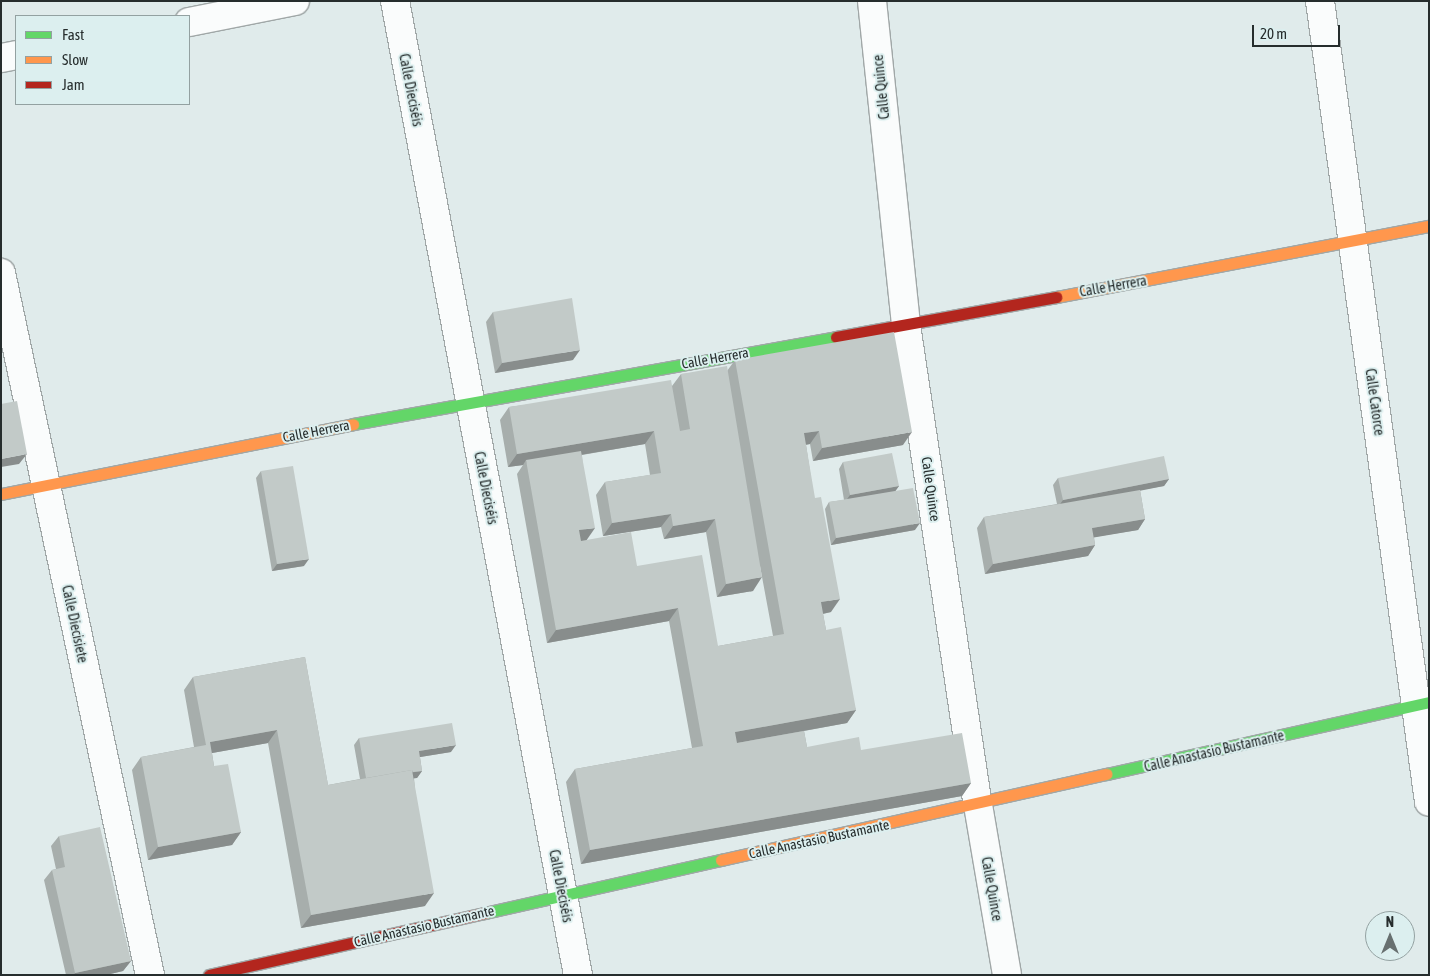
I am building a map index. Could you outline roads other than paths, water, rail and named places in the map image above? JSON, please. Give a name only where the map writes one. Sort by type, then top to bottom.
[{"type":"street","points":[[190,22],[295,1]]},
{"type":"street","name":"Calle Dieciséis","points":[[395,1],[578,975]]},
{"type":"street","name":"Calle Quince","points":[[872,1],[906,325],[978,805],[1007,975]]},
{"type":"street","name":"Calle Catorce","points":[[1320,1],[1422,704],[1429,802]]},
{"type":"street","points":[[1,58],[15,55]]},
{"type":"street","name":"Calle Herrera","points":[[1,494],[470,401],[906,325],[1354,242],[1429,226]]},
{"type":"street","name":"Calle Diecisiete","points":[[1,274],[150,975]]},
{"type":"street","name":"Calle Anastasio Bustamante","points":[[209,975],[562,895],[978,805],[1422,704]]}]
